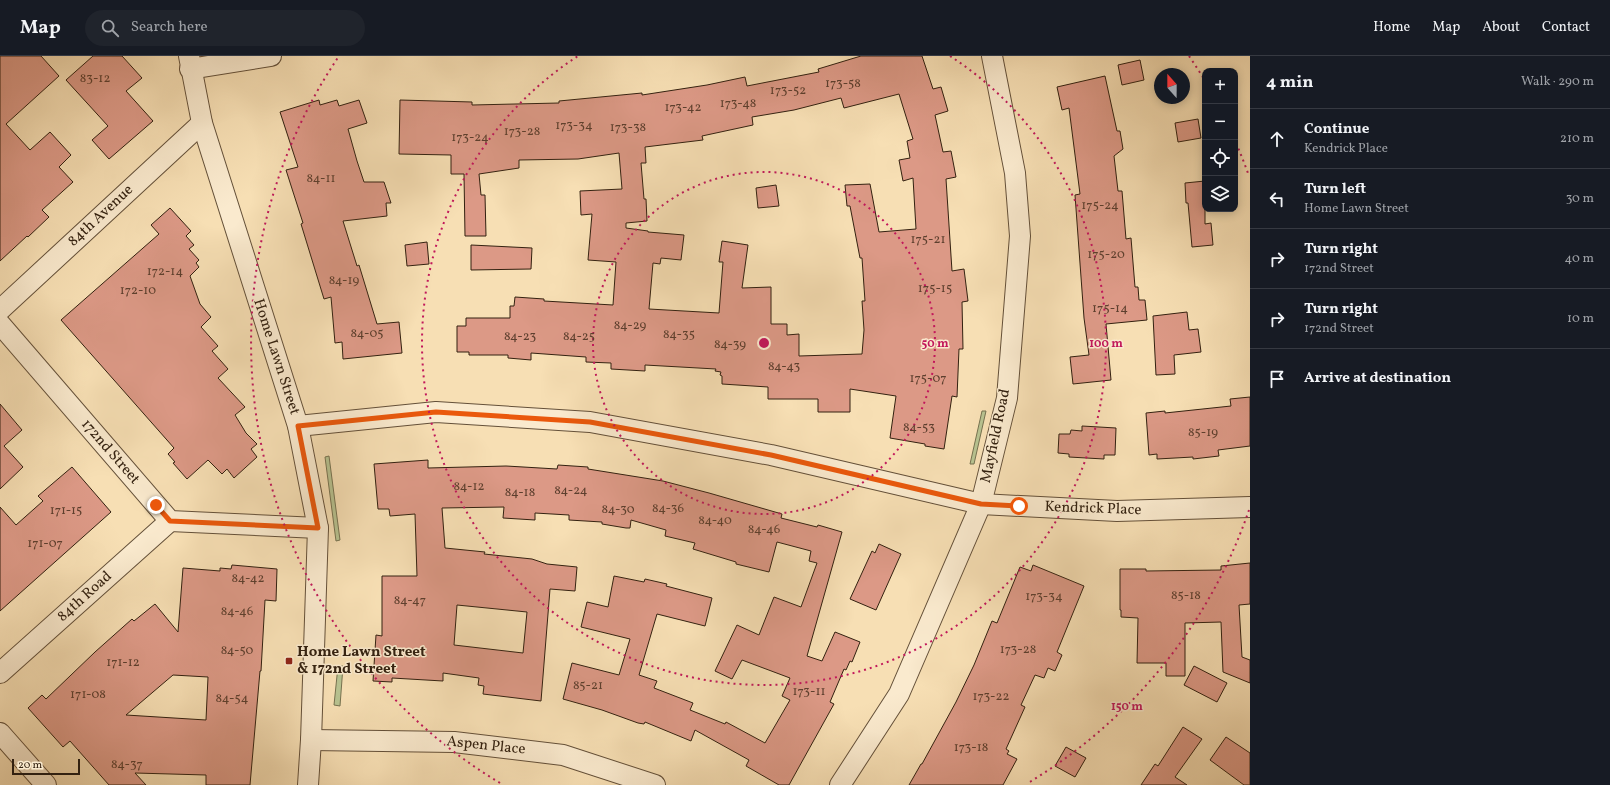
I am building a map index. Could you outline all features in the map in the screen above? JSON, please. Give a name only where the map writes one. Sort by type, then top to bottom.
[{"type":"street","points":[[190,63],[271,56]]},
{"type":"street","name":"Mayfield Road","points":[[840,785],[900,694],[981,504],[1007,398],[1020,236],[1015,173],[992,56]]},
{"type":"street","name":"Home Lawn Street","points":[[190,63],[202,123],[298,426],[318,528],[311,740],[308,785]]},
{"type":"street","name":"84th Avenue","points":[[0,310],[202,123]]},
{"type":"street","name":"172nd Street","points":[[0,324],[170,521]]},
{"type":"street","name":"Kendrick Place","points":[[298,426],[436,412],[590,422],[771,455],[981,504],[1117,511],[1250,507]]},
{"type":"street","points":[[170,521],[318,528]]},
{"type":"street","name":"84th Road","points":[[0,673],[170,521]]},
{"type":"street","points":[[0,733],[46,785]]},
{"type":"street","name":"Aspen Place","points":[[311,740],[454,742],[563,755],[655,785]]},
{"type":"green space","points":[[982,411],[986,411],[974,464],[970,464]]},
{"type":"green space","points":[[329,456],[340,540],[336,541],[325,457]]},
{"type":"green space","points":[[338,666],[343,666],[340,706],[334,705]]},
{"type":"building","points":[[0,56],[41,56],[59,76],[6,124],[30,150],[50,132],[71,155],[59,167],[73,182],[42,210],[49,217],[0,261]]},
{"type":"building","points":[[93,56],[122,56],[142,78],[126,91],[153,121],[109,159],[92,140],[108,126],[66,80]]},
{"type":"building","points":[[861,56],[922,56],[933,89],[941,87],[948,111],[935,115],[943,152],[951,151],[956,177],[946,179],[952,271],[964,269],[968,301],[962,302],[963,349],[959,349],[957,397],[952,396],[944,449],[890,438],[896,396],[850,389],[850,412],[818,412],[818,399],[768,399],[768,387],[722,384],[722,376],[720,375],[721,372],[715,371],[716,369],[645,365],[645,371],[611,369],[611,363],[586,362],[586,357],[531,353],[531,360],[508,358],[508,355],[469,355],[469,352],[457,352],[457,326],[466,326],[466,318],[510,318],[510,306],[514,306],[515,297],[544,299],[544,301],[613,305],[616,262],[588,260],[592,214],[581,215],[580,191],[622,189],[619,153],[578,159],[519,160],[519,168],[479,174],[481,195],[485,195],[486,236],[465,236],[464,174],[451,174],[451,155],[399,154],[400,100],[472,102],[472,105],[559,103],[559,101],[642,93],[642,95],[707,85],[745,77],[747,86],[819,72],[818,69]],"holes":[[[899,94],[913,139],[907,141],[910,158],[899,160],[903,181],[913,178],[916,229],[879,232],[870,184],[845,185],[847,206],[850,206],[860,258],[862,258],[865,301],[862,301],[864,330],[862,354],[799,356],[799,334],[787,335],[787,324],[771,324],[771,287],[742,288],[748,245],[722,241],[719,262],[723,262],[719,313],[649,309],[653,263],[660,264],[661,258],[681,260],[684,235],[648,232],[626,228],[626,223],[647,221],[646,199],[644,199],[641,163],[646,163],[645,147],[703,140],[702,136],[753,125],[752,117],[794,110],[841,98],[844,108]]]},
{"type":"building","points":[[1140,60],[1144,80],[1122,85],[1118,65]]},
{"type":"building","points":[[1105,76],[1117,131],[1120,131],[1123,149],[1114,156],[1118,191],[1122,191],[1126,239],[1131,238],[1135,287],[1138,287],[1139,300],[1145,300],[1147,320],[1106,324],[1111,380],[1073,384],[1070,357],[1089,355],[1084,318],[1075,195],[1080,194],[1069,108],[1062,110],[1057,87]]},
{"type":"building","points":[[319,100],[320,105],[337,100],[339,106],[359,100],[367,123],[348,129],[357,161],[364,182],[384,182],[391,203],[386,203],[387,216],[343,221],[357,266],[359,265],[377,324],[399,322],[402,353],[343,359],[342,342],[335,343],[331,297],[324,299],[301,224],[303,223],[286,170],[298,167],[280,112]]},
{"type":"building","points":[[1198,119],[1201,138],[1178,142],[1175,123]]},
{"type":"building","points":[[1202,181],[1202,212],[1205,212],[1205,224],[1211,223],[1213,245],[1192,247],[1185,183]]},
{"type":"building","points":[[776,185],[779,206],[758,208],[756,188]]},
{"type":"building","points":[[170,208],[191,231],[186,236],[194,245],[189,249],[199,260],[196,263],[199,267],[190,276],[200,304],[211,317],[201,327],[218,346],[212,351],[228,369],[218,378],[245,407],[235,415],[246,433],[257,444],[251,449],[257,457],[234,478],[227,469],[222,474],[208,460],[187,479],[173,463],[175,462],[168,454],[174,448],[61,320],[159,234],[151,225]]},
{"type":"building","points":[[427,242],[429,264],[407,266],[405,245]]},
{"type":"building","points":[[471,245],[532,248],[531,269],[471,270]]},
{"type":"building","points":[[1187,312],[1189,330],[1198,329],[1201,352],[1174,355],[1175,374],[1156,375],[1153,316]]},
{"type":"building","points":[[1250,397],[1250,446],[1218,450],[1219,456],[1193,459],[1193,457],[1157,459],[1157,454],[1149,455],[1146,413],[1165,411],[1165,413],[1231,406],[1230,399]]},
{"type":"building","points":[[0,404],[22,430],[4,446],[23,467],[0,489]]},
{"type":"building","points":[[1082,426],[1116,428],[1115,455],[1104,455],[1104,459],[1069,457],[1069,454],[1058,453],[1059,434],[1070,434],[1071,430],[1082,431]]},
{"type":"building","points":[[428,460],[428,468],[506,466],[557,469],[558,465],[588,467],[588,469],[663,481],[782,514],[781,518],[817,527],[818,525],[842,532],[807,656],[822,661],[835,632],[860,642],[852,662],[850,661],[846,670],[844,669],[830,702],[834,704],[789,785],[779,785],[746,766],[749,760],[695,730],[691,741],[645,722],[644,724],[638,723],[602,710],[563,699],[572,663],[619,675],[630,639],[581,627],[587,602],[608,607],[614,576],[644,582],[645,579],[712,598],[705,626],[657,614],[639,675],[657,681],[654,688],[693,703],[690,710],[725,724],[726,722],[765,743],[790,700],[782,696],[790,678],[742,660],[732,679],[715,671],[737,625],[759,635],[774,597],[801,607],[817,563],[809,561],[811,551],[777,542],[769,572],[736,564],[736,562],[693,549],[695,543],[665,536],[666,530],[631,520],[630,528],[626,528],[602,524],[602,522],[569,520],[569,515],[535,513],[535,520],[503,518],[504,507],[442,508],[445,548],[485,552],[484,554],[532,559],[547,564],[577,567],[575,591],[550,589],[541,701],[483,694],[484,686],[478,685],[479,678],[443,673],[443,681],[392,678],[392,682],[373,681],[376,635],[382,636],[382,576],[417,576],[415,514],[390,516],[389,509],[378,509],[374,464]],"holes":[[[457,605],[527,612],[523,653],[454,645]]]},
{"type":"building","points":[[72,467],[111,512],[0,611],[0,507],[16,525],[43,501],[38,496]]},
{"type":"building","points":[[879,544],[901,554],[876,610],[850,599],[872,551],[875,553]]},
{"type":"building","points":[[1250,563],[1250,604],[1239,605],[1242,657],[1250,660],[1250,683],[1223,672],[1221,622],[1185,623],[1185,676],[1166,676],[1166,663],[1137,663],[1138,618],[1121,617],[1120,569],[1146,569],[1146,571],[1221,570],[1221,566]]},
{"type":"building","points":[[232,565],[277,569],[276,601],[265,600],[261,671],[250,785],[206,785],[206,775],[135,773],[146,785],[109,785],[70,741],[63,747],[28,708],[42,695],[46,699],[132,619],[134,621],[155,604],[178,632],[183,568],[220,571],[220,568],[231,569]],"holes":[[[173,675],[208,677],[206,720],[126,715]]]},
{"type":"building","points":[[1033,565],[1084,586],[1057,652],[1062,655],[1055,671],[1048,668],[1044,678],[1035,675],[1021,705],[1025,707],[1006,749],[1009,751],[1007,754],[1017,759],[1003,785],[909,785],[956,702],[974,665],[992,621],[997,623],[1020,567],[1031,571]]},
{"type":"building","points":[[1194,666],[1227,683],[1217,702],[1184,685]]},
{"type":"building","points":[[1183,727],[1202,739],[1175,777],[1187,785],[1141,785],[1155,764],[1158,766]]},
{"type":"building","points":[[1226,737],[1250,753],[1250,785],[1244,785],[1210,760]]},
{"type":"building","points":[[1066,747],[1086,758],[1075,777],[1055,766]]},
{"type":"place","name":"Home Lawn Street & 172nd Street","points":[[289,661]]},
{"type":"route","points":[[156,505],[170,521],[318,528],[298,426],[436,412],[590,422],[771,455],[981,504],[1019,506]]}]
